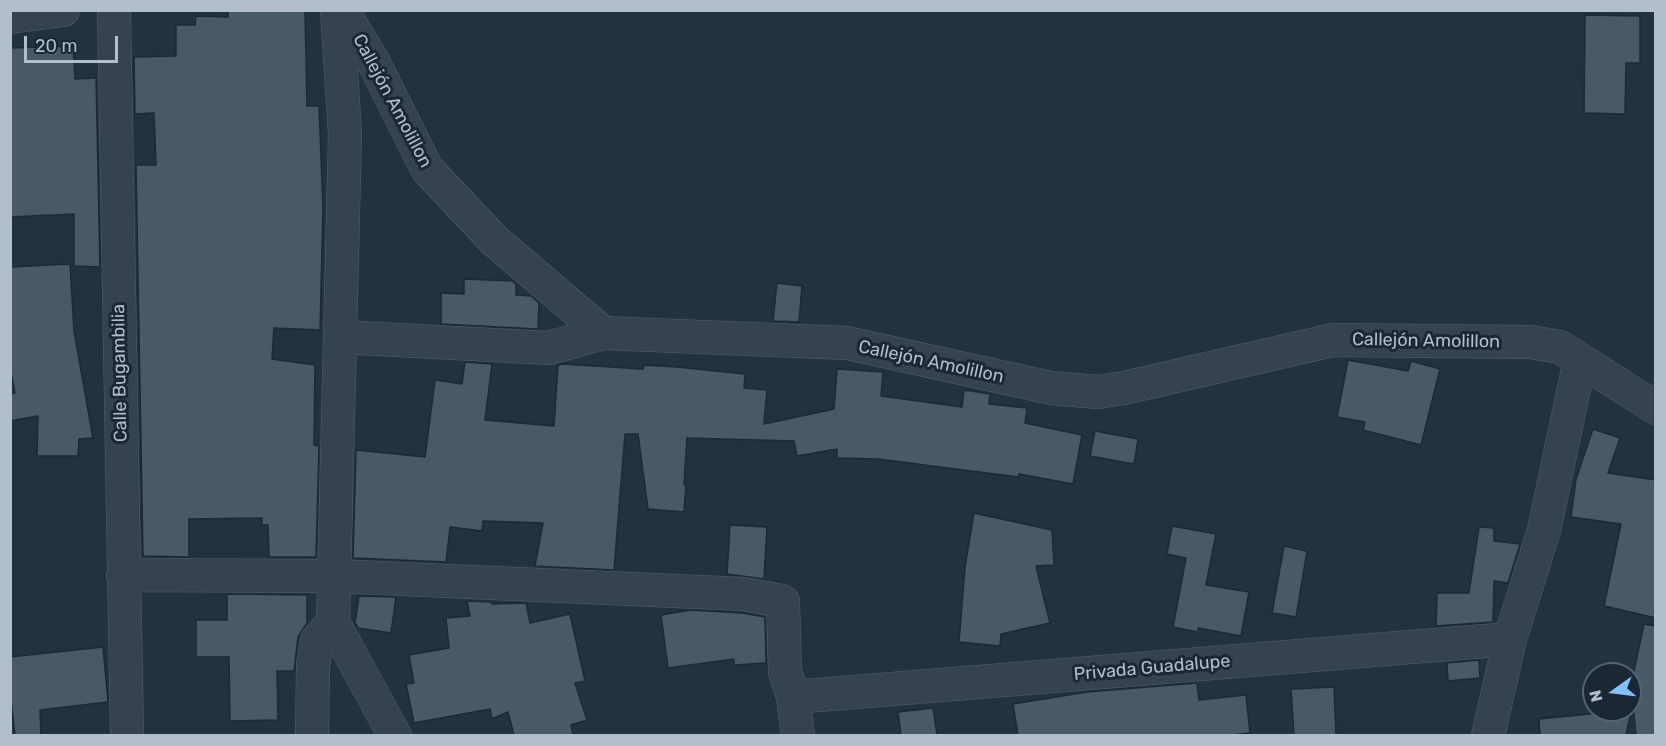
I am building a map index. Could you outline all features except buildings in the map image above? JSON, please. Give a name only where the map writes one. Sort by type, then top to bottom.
[{"type":"street","points":[[10,17],[63,10]]},
{"type":"street","name":"Calle Bugambilia","points":[[114,10],[127,735]]},
{"type":"street","points":[[337,10],[345,134],[333,622],[395,735]]},
{"type":"street","name":"Callejón Amolillon","points":[[342,10],[375,65],[427,169],[494,240],[603,333],[847,343],[1051,388],[1098,392],[1333,340],[1530,342],[1560,347],[1656,408]]},
{"type":"street","points":[[340,337],[549,348],[603,333]]},
{"type":"street","points":[[1488,735],[1510,639],[1544,530],[1580,360]]},
{"type":"street","points":[[123,575],[334,576],[744,594],[781,601],[783,602],[785,671],[793,697],[798,735]]},
{"type":"street","points":[[312,735],[313,666],[318,640],[333,622]]},
{"type":"street","name":"Privada Guadalupe","points":[[793,697],[1510,639]]}]
